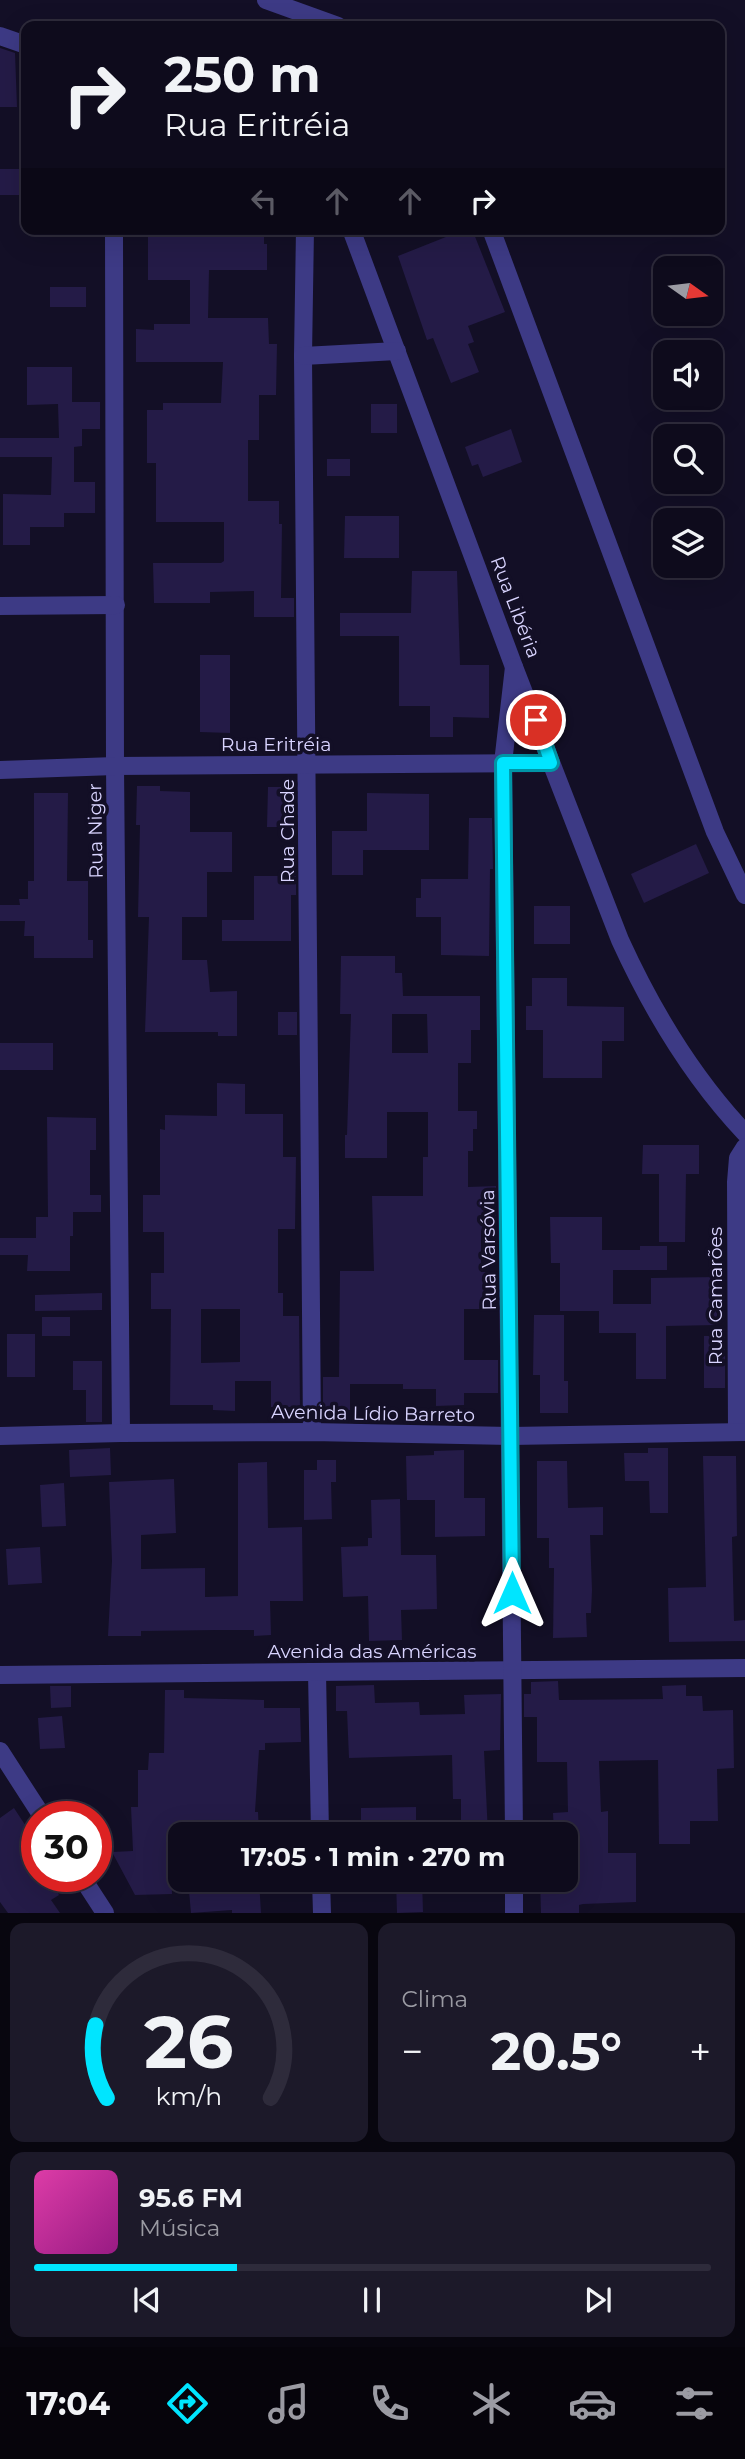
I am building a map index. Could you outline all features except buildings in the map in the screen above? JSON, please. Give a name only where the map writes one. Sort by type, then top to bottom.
[{"type":"street","points":[[266,0],[324,21]]},
{"type":"street","points":[[0,36],[21,43]]},
{"type":"street","name":"Rua Niger","points":[[114,235],[115,766],[121,1433]]},
{"type":"street","name":"Rua Chade","points":[[304,235],[312,1432]]},
{"type":"street","name":"Rua Libéria","points":[[353,235],[514,667],[634,971],[680,1049],[722,1108],[745,1133]]},
{"type":"street","points":[[493,235],[715,832],[745,895]]},
{"type":"street","points":[[303,356],[397,351]]},
{"type":"street","points":[[0,606],[116,605]]},
{"type":"street","name":"Rua Varsóvia","points":[[514,667],[503,763],[514,1822]]},
{"type":"street","name":"Rua Eritréia","points":[[0,770],[115,766],[551,763]]},
{"type":"street","name":"Rua Camarões","points":[[741,1153],[736,1223],[741,1432]]},
{"type":"street","name":"Avenida Lídio Barreto","points":[[0,1436],[312,1432],[511,1436],[741,1432]]},
{"type":"street","name":"Avenida das Américas","points":[[0,1675],[745,1668]]},
{"type":"street","points":[[317,1672],[320,1822]]},
{"type":"street","points":[[0,1751],[33,1801]]},
{"type":"street","points":[[91,1892],[105,1913]]},
{"type":"street","points":[[321,1892],[321,1913]]},
{"type":"street","points":[[514,1892],[514,1913]]},
{"type":"route","points":[[512,1593],[503,763],[551,763],[536,720]]}]
